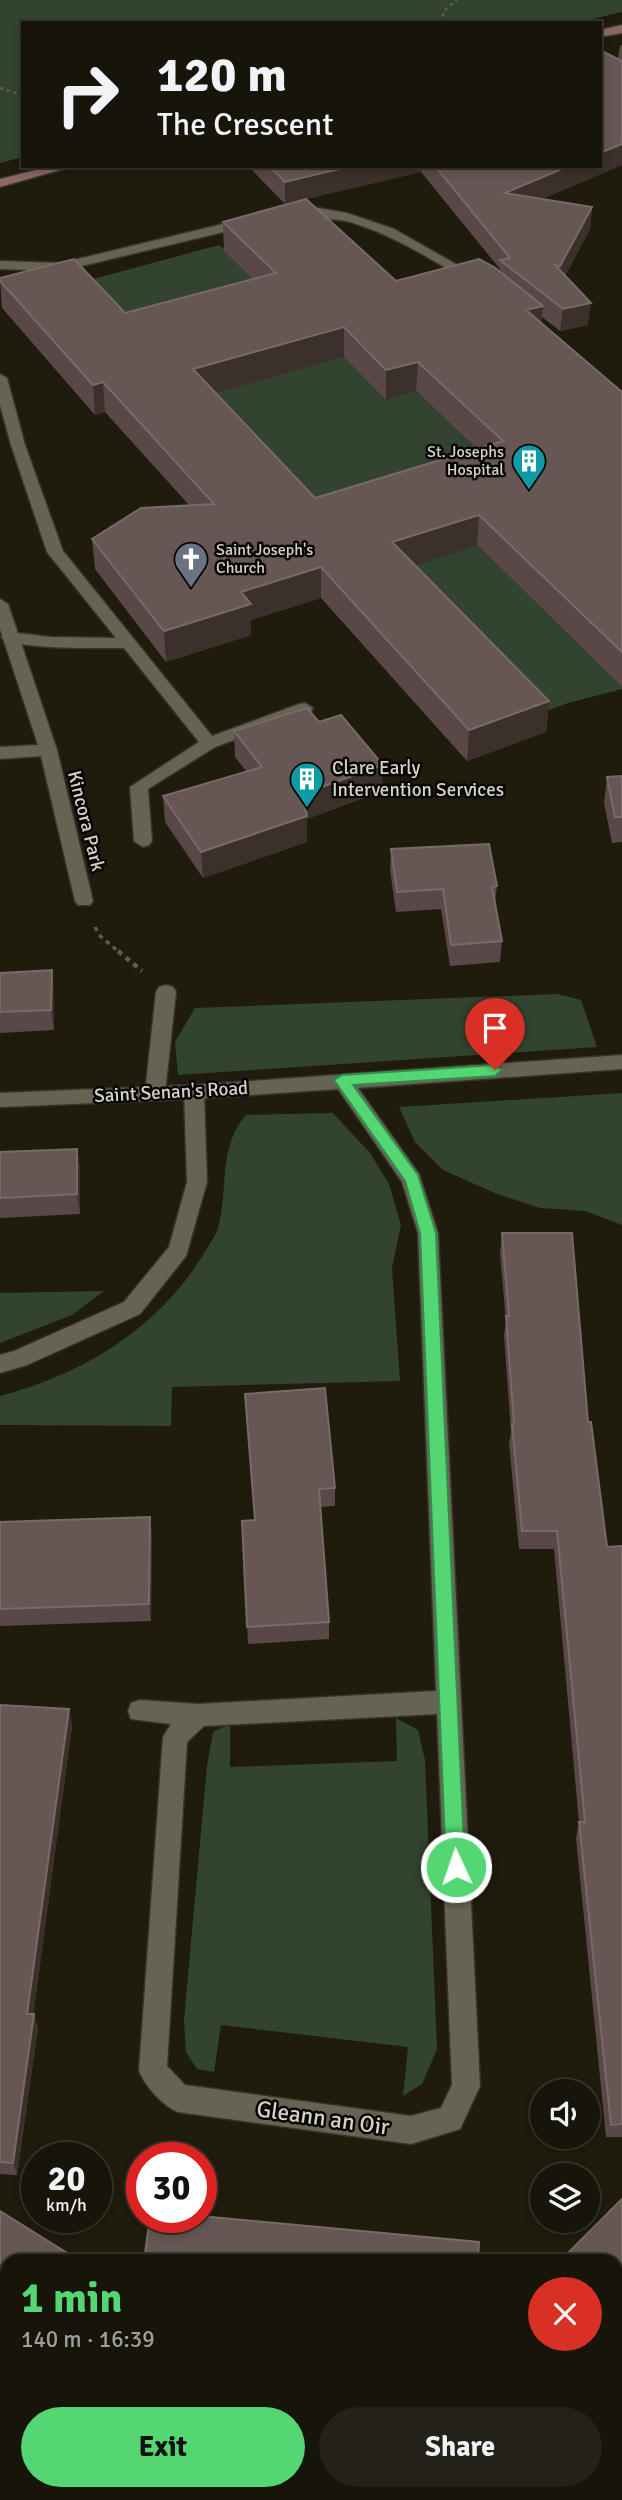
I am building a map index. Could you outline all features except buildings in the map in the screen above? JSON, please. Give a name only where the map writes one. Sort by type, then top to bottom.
[{"type":"main road","points":[[602,34],[622,29]]},
{"type":"main road","points":[[0,183],[60,168]]},
{"type":"street","points":[[0,265],[61,267],[278,216],[334,214],[365,221],[486,285]]},
{"type":"street","points":[[0,378],[18,445],[55,552],[209,743]]},
{"type":"street","name":"Kincora Park","points":[[0,604],[48,750],[84,901]]},
{"type":"street","points":[[9,637],[51,642],[128,643]]},
{"type":"street","points":[[143,841],[139,787],[209,743],[305,708]]},
{"type":"street","name":"Kincora Park","points":[[0,753],[48,750]]},
{"type":"street","points":[[155,1093],[166,992]]},
{"type":"street","name":"Saint Senan's Road","points":[[0,1100],[194,1092],[622,1062]]},
{"type":"street","name":"Gleann an Oir","points":[[198,1715],[175,1737],[153,2071],[178,2098],[411,2130],[450,2119],[466,2086],[428,1233],[412,1180],[342,1080]]},
{"type":"street","points":[[0,1364],[19,1359],[131,1308],[179,1250],[197,1182],[194,1092]]},
{"type":"street","points":[[140,1711],[198,1715],[448,1702]]},
{"type":"path","points":[[440,21],[446,9],[457,0]]},
{"type":"path","points":[[0,88],[21,94]]},
{"type":"path","points":[[84,901],[99,934],[166,992]]},
{"type":"green space","points":[[0,0],[622,0],[622,12],[584,21],[21,21],[21,158],[0,163]]},
{"type":"green space","points":[[219,245],[290,298],[127,343],[75,284]]},
{"type":"green space","points":[[319,331],[416,391],[500,471],[315,529],[171,373],[248,384],[290,372]]},
{"type":"green space","points":[[477,545],[622,689],[568,703],[531,717],[391,573]]},
{"type":"green space","points":[[558,994],[581,1000],[597,1047],[178,1075],[175,1042],[195,1008]]},
{"type":"green space","points":[[622,1093],[622,1225],[585,1211],[540,1208],[497,1194],[443,1170],[415,1142],[399,1107]]},
{"type":"green space","points":[[333,1113],[370,1153],[389,1184],[401,1225],[392,1268],[400,1381],[172,1387],[171,1426],[0,1425],[0,1396],[59,1376],[114,1346],[139,1328],[183,1284],[217,1231],[227,1156],[237,1128],[246,1115]]},
{"type":"green space","points":[[104,1291],[72,1315],[0,1343],[0,1293]]},
{"type":"green space","points":[[396,1718],[418,1730],[425,1760],[437,2049],[422,2084],[403,2096],[408,2047],[221,2025],[214,2072],[197,2069],[186,2052],[184,2020],[207,1766],[213,1732],[230,1724],[230,1767],[397,1761]]},
{"type":"place","name":"St. Josephs Hospital","points":[[529,491]]},
{"type":"place","name":"Saint Joseph's Church","points":[[191,589]]},
{"type":"place","name":"Clare Early Intervention Services","points":[[307,809]]},
{"type":"route","points":[[456,1867],[428,1233],[412,1180],[342,1080],[495,1070]]}]
